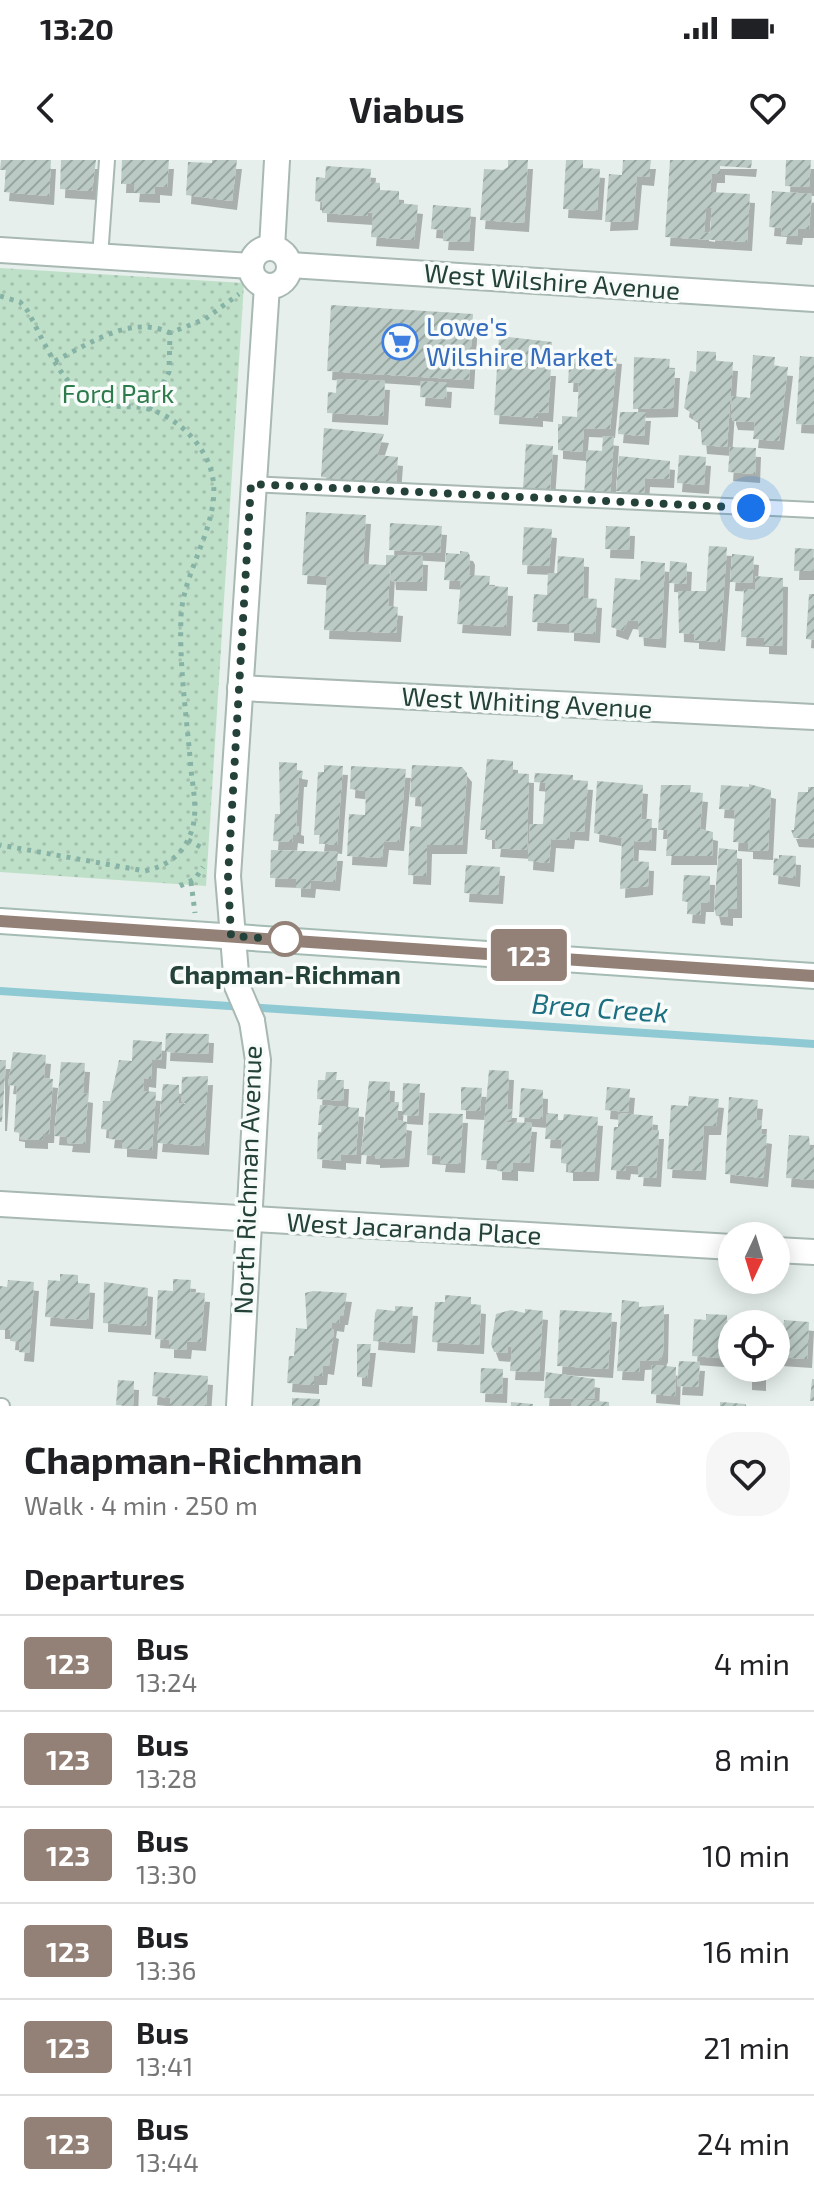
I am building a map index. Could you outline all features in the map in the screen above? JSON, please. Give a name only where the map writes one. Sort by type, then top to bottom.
[{"type":"street","points":[[277,160],[281,257],[282,282],[267,286],[254,277],[251,266],[261,251],[281,257]]},
{"type":"street","points":[[0,250],[251,266]]},
{"type":"street","name":"West Wilshire Avenue","points":[[281,257],[814,299]]},
{"type":"street","name":"North Richman Avenue","points":[[239,1406],[258,1060],[252,1021],[237,986],[228,876],[251,484],[267,286]]},
{"type":"street","name":"West Whiting Avenue","points":[[240,688],[814,717]]},
{"type":"street","points":[[0,921],[814,976]]},
{"type":"street","name":"West Jacaranda Place","points":[[0,1204],[718,1246]]},
{"type":"street","points":[[790,1251],[814,1252]]},
{"type":"lane","points":[[100,257],[107,160]]},
{"type":"lane","points":[[251,484],[814,510]]},
{"type":"path","points":[[55,361],[116,330],[150,328],[170,333],[205,319],[239,294]]},
{"type":"path","points":[[0,296],[20,302],[72,384],[94,401],[149,410],[190,434],[206,456],[214,491],[210,520],[182,598],[180,635],[195,816],[188,840],[177,857],[161,867],[145,871],[0,845]]},
{"type":"path","points":[[149,410],[169,372],[170,333]]},
{"type":"path","points":[[180,886],[195,879],[203,866],[204,847],[188,840]]},
{"type":"green space","name":"Ford Park","points":[[0,268],[244,283],[206,886],[0,872]]},
{"type":"building","points":[[1,160],[51,160],[49,196],[4,192],[6,170],[0,170]]},
{"type":"building","points":[[61,160],[96,160],[92,191],[60,189]]},
{"type":"building","points":[[122,160],[169,160],[167,187],[155,186],[155,194],[134,193],[135,184],[121,184]]},
{"type":"building","points":[[212,160],[237,160],[232,201],[186,195],[188,162],[212,163]]},
{"type":"building","points":[[508,160],[528,160],[524,223],[480,220],[484,169],[503,170],[508,167]]},
{"type":"building","points":[[566,160],[583,160],[583,168],[600,169],[597,211],[563,209]]},
{"type":"building","points":[[623,160],[651,160],[649,177],[637,176],[633,221],[605,222],[609,174],[622,175]]},
{"type":"building","points":[[670,160],[752,160],[751,168],[720,166],[720,174],[712,174],[710,192],[750,194],[747,242],[665,237]],"holes":[[[706,208],[712,208],[710,233],[704,232]]]},
{"type":"building","points":[[786,160],[811,160],[809,187],[785,186]]},
{"type":"building","points":[[326,166],[371,169],[370,182],[380,183],[380,190],[399,191],[399,203],[418,205],[414,240],[371,237],[373,213],[368,212],[368,216],[322,213],[322,202],[315,201],[316,177],[325,178]]},
{"type":"building","points":[[772,191],[812,194],[809,229],[798,229],[797,236],[781,235],[782,228],[769,227]]},
{"type":"building","points":[[433,205],[471,208],[469,242],[443,241],[444,230],[431,229]]},
{"type":"building","name":"Lowe's Wilshire Market","points":[[331,305],[473,314],[469,380],[327,371]]},
{"type":"building","points":[[499,336],[552,342],[551,359],[542,359],[541,367],[551,367],[548,413],[538,412],[538,418],[494,415]]},
{"type":"building","points":[[570,351],[617,355],[610,429],[584,428],[582,452],[558,450],[558,424],[562,424],[562,416],[577,417],[579,383],[568,383]]},
{"type":"building","points":[[697,351],[716,352],[716,361],[733,362],[727,447],[702,445],[700,421],[693,420],[693,414],[684,408],[690,371],[696,372]]},
{"type":"building","points":[[753,355],[775,357],[774,366],[788,367],[779,441],[753,439],[755,422],[733,421],[731,415],[732,396],[750,398]]},
{"type":"building","points":[[800,356],[814,357],[814,425],[796,424]]},
{"type":"building","points":[[634,357],[670,359],[669,369],[675,369],[673,408],[633,409]]},
{"type":"building","points":[[337,379],[385,381],[383,416],[327,413],[328,392],[336,393]]},
{"type":"building","points":[[421,381],[447,383],[446,399],[420,397]]},
{"type":"building","points":[[620,412],[646,412],[644,436],[618,434]]},
{"type":"building","points":[[324,428],[384,434],[377,455],[398,457],[396,484],[321,477]]},
{"type":"building","points":[[603,436],[614,437],[610,498],[584,496],[587,450],[602,451]]},
{"type":"building","points":[[526,444],[553,446],[550,490],[523,488]]},
{"type":"building","points":[[730,447],[756,448],[755,474],[728,472]]},
{"type":"building","points":[[679,455],[706,457],[704,485],[677,483]]},
{"type":"building","points":[[619,456],[670,461],[669,479],[645,478],[644,493],[616,491]]},
{"type":"building","points":[[306,512],[366,515],[363,564],[386,565],[386,555],[423,556],[422,582],[391,581],[390,568],[388,606],[398,607],[396,633],[324,630],[327,578],[337,577],[302,575]]},
{"type":"building","points":[[390,523],[442,526],[440,553],[389,550]]},
{"type":"building","points":[[606,526],[630,527],[629,550],[605,549]]},
{"type":"building","points":[[524,527],[552,529],[549,566],[522,565]]},
{"type":"building","points":[[709,546],[727,547],[720,642],[694,640],[694,634],[679,633],[678,591],[706,591]]},
{"type":"building","points":[[795,548],[814,549],[813,571],[794,571]]},
{"type":"building","points":[[460,551],[468,552],[470,556],[469,575],[490,576],[489,586],[508,587],[506,627],[457,624],[461,581],[444,580],[446,553],[460,554]]},
{"type":"building","points":[[732,554],[754,556],[752,583],[730,582]]},
{"type":"building","points":[[558,556],[584,558],[583,598],[597,599],[595,634],[569,632],[569,624],[532,622],[534,594],[547,595],[548,573],[557,573]]},
{"type":"building","points":[[641,561],[665,563],[661,639],[639,637],[638,621],[628,620],[623,631],[611,627],[615,578],[640,580]]},
{"type":"building","points":[[670,561],[687,563],[686,584],[669,583]]},
{"type":"building","points":[[755,576],[783,578],[782,646],[764,645],[764,638],[741,637],[744,589],[755,590]]},
{"type":"building","points":[[809,594],[814,594],[814,640],[806,639]]},
{"type":"building","points":[[487,759],[513,761],[513,773],[529,774],[527,850],[495,848],[496,840],[487,840],[487,830],[480,830]]},
{"type":"building","points":[[279,762],[297,763],[297,770],[303,771],[302,778],[299,778],[296,826],[299,827],[299,835],[293,834],[292,842],[273,841],[275,814],[280,814]]},
{"type":"building","points":[[324,765],[343,766],[337,845],[319,843],[320,835],[314,835],[318,772],[324,772]]},
{"type":"building","points":[[412,765],[462,767],[467,773],[462,845],[427,845],[426,876],[408,875],[410,826],[421,827],[422,803],[420,798],[410,797]]},
{"type":"building","points":[[351,766],[406,769],[399,842],[384,841],[382,858],[347,856],[349,814],[365,815],[366,791],[350,789]]},
{"type":"building","points":[[535,773],[573,775],[573,780],[588,781],[584,832],[570,831],[569,840],[551,839],[549,863],[528,861],[530,824],[543,824],[546,783],[534,782]]},
{"type":"building","points":[[597,781],[643,785],[641,819],[652,819],[651,842],[634,841],[633,861],[649,862],[648,886],[620,889],[622,838],[594,833]]},
{"type":"building","points":[[749,784],[771,790],[768,851],[748,850],[748,843],[733,842],[735,810],[719,809],[721,785],[749,787]]},
{"type":"building","points":[[661,785],[691,785],[690,792],[703,793],[700,829],[713,832],[712,856],[666,856],[668,830],[658,830]]},
{"type":"building","points":[[808,787],[814,787],[814,839],[794,838],[791,830],[794,830],[798,792],[808,792]]},
{"type":"building","points":[[719,848],[737,850],[737,909],[728,909],[728,917],[716,916],[714,907]]},
{"type":"building","points":[[271,850],[338,852],[335,882],[311,880],[310,889],[296,888],[296,879],[270,878]]},
{"type":"building","points":[[779,855],[796,856],[795,878],[773,875],[774,858],[779,859]]},
{"type":"building","points":[[466,865],[500,867],[498,895],[464,893]]},
{"type":"building","points":[[684,875],[710,876],[709,903],[701,903],[700,915],[687,914],[688,902],[682,901]]},
{"type":"building","points":[[166,1033],[209,1034],[208,1054],[165,1052]]},
{"type":"building","points":[[133,1040],[162,1042],[161,1060],[152,1059],[151,1079],[144,1078],[143,1091],[156,1092],[152,1150],[122,1148],[122,1140],[109,1139],[110,1130],[101,1129],[103,1101],[110,1101],[119,1060],[132,1061]]},
{"type":"building","points":[[13,1052],[46,1055],[44,1078],[53,1079],[49,1134],[43,1134],[43,1140],[20,1139],[20,1133],[14,1132],[17,1086],[8,1085]]},
{"type":"building","points":[[0,1060],[6,1060],[2,1122],[0,1122]]},
{"type":"building","points":[[61,1062],[85,1063],[83,1093],[88,1094],[85,1144],[67,1143],[68,1137],[54,1136]]},
{"type":"building","points":[[489,1070],[509,1071],[507,1109],[512,1109],[511,1119],[505,1122],[532,1123],[529,1163],[513,1162],[513,1172],[497,1171],[497,1161],[481,1160]]},
{"type":"building","points":[[326,1072],[337,1072],[336,1080],[344,1080],[343,1101],[317,1099],[318,1080],[325,1080]]},
{"type":"building","points":[[208,1076],[204,1146],[157,1143],[163,1084],[179,1085],[179,1103],[186,1104],[181,1101],[182,1077]]},
{"type":"building","points":[[369,1081],[390,1082],[389,1102],[399,1102],[397,1120],[407,1122],[404,1158],[375,1159],[375,1156],[361,1155]]},
{"type":"building","points":[[403,1083],[420,1084],[418,1116],[402,1115]]},
{"type":"building","points":[[461,1087],[482,1088],[480,1111],[461,1110]]},
{"type":"building","points":[[607,1087],[630,1089],[628,1112],[605,1110]]},
{"type":"building","points":[[521,1088],[543,1090],[542,1119],[519,1117]]},
{"type":"building","points":[[689,1096],[719,1099],[716,1126],[704,1126],[701,1171],[667,1169],[671,1105],[688,1106]]},
{"type":"building","points":[[729,1097],[758,1100],[756,1120],[762,1120],[761,1134],[767,1135],[763,1178],[725,1174]]},
{"type":"building","points":[[320,1105],[359,1108],[356,1155],[341,1154],[341,1161],[317,1159],[318,1132],[321,1132],[322,1125],[318,1125]]},
{"type":"building","points":[[429,1113],[463,1114],[460,1164],[440,1163],[441,1156],[427,1155]]},
{"type":"building","points":[[547,1113],[558,1114],[558,1120],[563,1120],[564,1114],[598,1117],[594,1172],[568,1172],[568,1164],[561,1163],[562,1140],[545,1139]]},
{"type":"building","points":[[619,1113],[653,1116],[652,1130],[659,1130],[656,1178],[638,1177],[639,1166],[626,1165],[625,1171],[611,1170],[614,1127],[618,1127]]},
{"type":"building","points":[[789,1135],[809,1136],[810,1148],[814,1148],[814,1180],[786,1178]]},
{"type":"building","points":[[60,1274],[78,1275],[78,1283],[90,1284],[88,1320],[45,1317],[48,1280],[60,1281]]},
{"type":"building","points":[[173,1279],[191,1280],[190,1292],[205,1293],[201,1342],[187,1341],[186,1350],[169,1349],[169,1340],[155,1339],[158,1290],[173,1291]]},
{"type":"building","points":[[8,1280],[34,1282],[29,1353],[19,1352],[20,1342],[10,1341],[11,1330],[0,1330],[0,1286],[7,1287]]},
{"type":"building","points":[[104,1282],[148,1288],[146,1326],[103,1323]]},
{"type":"building","points":[[305,1293],[347,1293],[343,1316],[340,1316],[339,1323],[332,1322],[331,1329],[334,1330],[329,1366],[323,1365],[322,1376],[314,1376],[314,1385],[287,1383],[289,1356],[294,1356],[296,1328],[307,1329]]},
{"type":"building","points":[[445,1295],[471,1297],[471,1304],[481,1305],[479,1345],[432,1342],[435,1302],[445,1302]]},
{"type":"building","points":[[622,1300],[639,1302],[639,1307],[664,1305],[663,1353],[660,1360],[640,1361],[639,1372],[617,1371]]},
{"type":"building","points":[[395,1306],[413,1307],[410,1344],[373,1341],[377,1309],[395,1311]]},
{"type":"building","points":[[525,1309],[543,1311],[539,1372],[510,1371],[512,1347],[508,1346],[507,1353],[494,1352],[491,1344],[496,1314],[511,1310],[525,1313]]},
{"type":"building","points":[[560,1310],[612,1313],[608,1369],[557,1366]]},
{"type":"building","points":[[706,1314],[718,1315],[718,1358],[692,1356],[694,1319],[706,1320]]},
{"type":"building","points":[[790,1320],[809,1322],[807,1359],[790,1358]]},
{"type":"building","points":[[357,1344],[371,1344],[367,1378],[357,1377]]},
{"type":"building","points":[[679,1361],[700,1362],[698,1387],[677,1386]]},
{"type":"building","points":[[652,1365],[676,1367],[675,1396],[651,1394]]},
{"type":"building","points":[[481,1368],[503,1369],[502,1394],[480,1393]]},
{"type":"building","points":[[154,1372],[208,1376],[206,1406],[170,1405],[171,1398],[152,1396]]},
{"type":"building","points":[[546,1372],[595,1379],[594,1399],[544,1398]]},
{"type":"building","points":[[812,1379],[814,1401],[810,1401]]},
{"type":"building","points":[[118,1380],[134,1381],[133,1406],[116,1405]]},
{"type":"building","points":[[292,1398],[320,1399],[319,1406],[292,1406]]},
{"type":"building","points":[[571,1399],[609,1402],[609,1406],[571,1406]]},
{"type":"building","points":[[511,1402],[533,1404],[533,1406],[511,1406]]},
{"type":"building","points":[[720,1402],[746,1404],[746,1406],[720,1406]]},
{"type":"waterway","name":"Brea Creek","points":[[0,991],[814,1044]]},
{"type":"bus line","name":"123","points":[[0,921],[814,976]]},
{"type":"place","name":"Lowe's Wilshire Market","points":[[400,342]]},
{"type":"place","name":"Chapman-Richman","points":[[285,939]]},
{"type":"route","points":[[285,939],[293,940],[231,936],[228,876],[251,484],[751,508]]}]
